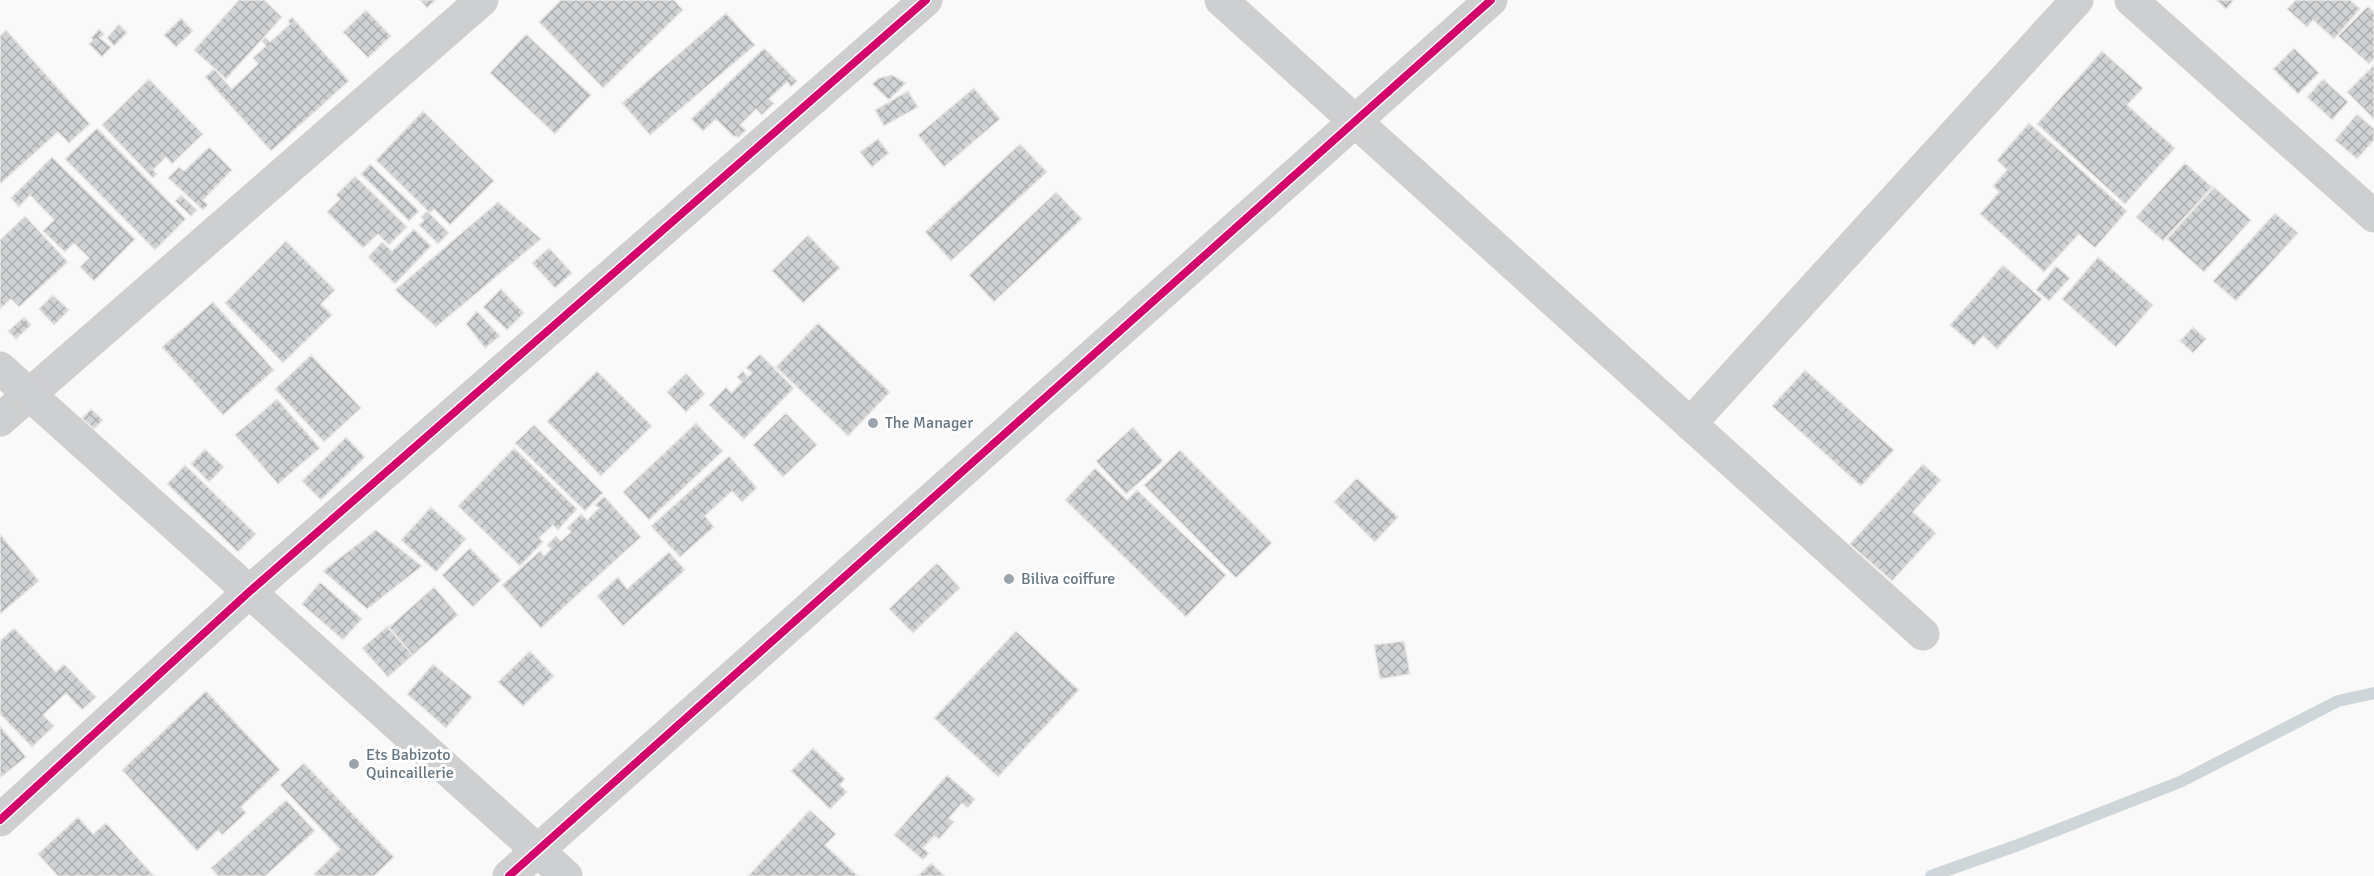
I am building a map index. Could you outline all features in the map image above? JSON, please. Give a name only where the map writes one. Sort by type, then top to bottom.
[{"type":"street","points":[[0,420],[482,0]]},
{"type":"street","points":[[0,820],[249,592],[926,0]]},
{"type":"street","points":[[1221,0],[1923,634]]},
{"type":"street","points":[[508,876],[1491,0]]},
{"type":"street","points":[[1690,424],[2077,0]]},
{"type":"street","points":[[2131,0],[2374,216]]},
{"type":"street","points":[[0,368],[566,876]]},
{"type":"building","points":[[239,0],[264,0],[282,17],[226,79],[194,50]]},
{"type":"building","points":[[420,0],[436,0],[427,8]]},
{"type":"building","points":[[561,0],[674,0],[683,10],[603,88],[539,22]]},
{"type":"building","points":[[2216,0],[2234,0],[2226,9]]},
{"type":"building","points":[[2296,0],[2350,0],[2360,9],[2334,39],[2313,20],[2307,27],[2287,9]]},
{"type":"building","points":[[2368,6],[2374,12],[2374,59],[2369,64],[2338,36]]},
{"type":"building","points":[[366,10],[391,36],[368,58],[343,32]]},
{"type":"building","points":[[726,13],[755,45],[650,135],[622,103]]},
{"type":"building","points":[[292,17],[349,81],[271,151],[205,77],[214,69],[232,89],[258,64],[253,58],[266,46],[262,41],[265,37],[270,42],[290,24],[288,21]]},
{"type":"building","points":[[181,18],[193,31],[176,47],[164,35]]},
{"type":"building","points":[[119,24],[127,33],[114,46],[107,38]]},
{"type":"building","points":[[99,29],[104,34],[100,38],[111,47],[102,57],[89,44]]},
{"type":"building","points":[[6,30],[90,124],[69,143],[58,132],[0,184],[0,36]]},
{"type":"building","points":[[526,34],[591,95],[555,134],[490,73]]},
{"type":"building","points":[[764,48],[797,81],[791,87],[787,82],[769,99],[774,103],[762,115],[756,109],[740,125],[746,130],[738,138],[734,137],[716,119],[703,131],[691,119]]},
{"type":"building","points":[[2294,48],[2319,73],[2298,94],[2273,69]]},
{"type":"building","points":[[2102,51],[2143,88],[2127,105],[2175,148],[2125,204],[2037,124]]},
{"type":"building","points":[[2374,65],[2374,119],[2347,92]]},
{"type":"building","points":[[892,75],[906,83],[889,100],[872,84],[879,78]]},
{"type":"building","points":[[149,79],[203,134],[172,164],[166,157],[153,170],[157,174],[153,178],[102,125]]},
{"type":"building","points":[[2323,79],[2348,102],[2332,120],[2307,97]]},
{"type":"building","points":[[974,88],[1000,119],[944,167],[918,135]]},
{"type":"building","points":[[908,91],[918,107],[884,126],[875,110]]},
{"type":"building","points":[[423,111],[494,181],[450,225],[434,209],[430,213],[376,160]]},
{"type":"building","points":[[2357,114],[2374,129],[2374,140],[2357,159],[2335,140]]},
{"type":"building","points":[[2029,123],[2127,211],[2095,248],[2079,234],[2044,272],[1980,214],[1999,192],[1993,186],[2007,170],[1997,160]]},
{"type":"building","points":[[97,128],[186,219],[155,250],[65,159]]},
{"type":"building","points":[[878,139],[889,153],[872,167],[860,152]]},
{"type":"building","points":[[1020,144],[1047,172],[951,261],[925,232]]},
{"type":"building","points":[[209,147],[232,170],[203,200],[208,205],[203,210],[168,178],[179,167],[184,171]]},
{"type":"building","points":[[52,157],[135,239],[94,281],[80,267],[89,258],[74,243],[65,252],[43,231],[54,220],[30,195],[19,207],[11,198]]},
{"type":"building","points":[[2185,163],[2212,187],[2163,241],[2136,217]]},
{"type":"building","points":[[370,164],[419,211],[409,221],[361,174]]},
{"type":"building","points":[[355,176],[407,227],[389,245],[378,234],[363,248],[327,212],[340,199],[336,195]]},
{"type":"building","points":[[2214,187],[2251,220],[2204,272],[2167,239]]},
{"type":"building","points":[[1056,192],[1082,219],[994,302],[969,275]]},
{"type":"building","points":[[181,195],[197,210],[191,216],[175,201]]},
{"type":"building","points":[[498,202],[541,239],[436,327],[395,290]]},
{"type":"building","points":[[427,211],[449,233],[438,244],[419,225],[424,220],[421,217]]},
{"type":"building","points":[[2275,213],[2298,233],[2236,301],[2213,281]]},
{"type":"building","points":[[25,216],[68,262],[19,307],[11,299],[0,309],[0,240]]},
{"type":"building","points":[[414,229],[431,246],[395,284],[368,257],[382,242],[392,251]]},
{"type":"building","points":[[808,235],[840,268],[803,303],[772,271]]},
{"type":"building","points":[[286,241],[335,290],[321,304],[332,315],[283,363],[225,303]]},
{"type":"building","points":[[549,248],[572,273],[555,288],[532,263]]},
{"type":"building","points":[[2098,257],[2153,305],[2116,347],[2062,299]]},
{"type":"building","points":[[2003,265],[2042,299],[1997,349],[1983,336],[1974,346],[1950,325]]},
{"type":"building","points":[[2056,266],[2070,278],[2049,301],[2036,290]]},
{"type":"building","points":[[501,289],[524,313],[507,330],[483,307]]},
{"type":"building","points":[[53,295],[69,310],[54,325],[39,309]]},
{"type":"building","points":[[213,302],[274,370],[223,415],[162,347]]},
{"type":"building","points":[[477,311],[500,336],[485,348],[466,324]]},
{"type":"building","points":[[24,317],[31,325],[16,339],[8,331]]},
{"type":"building","points":[[818,323],[890,392],[848,436],[776,367]]},
{"type":"building","points":[[2193,327],[2206,339],[2193,353],[2180,341]]},
{"type":"building","points":[[760,354],[794,388],[744,439],[709,405],[726,387],[731,393],[742,382],[737,377],[743,371],[748,377],[752,373],[746,368]]},
{"type":"building","points":[[311,355],[361,408],[324,442],[275,389]]},
{"type":"building","points":[[1805,370],[1894,450],[1861,486],[1772,406]]},
{"type":"building","points":[[597,371],[652,426],[601,476],[547,421]]},
{"type":"building","points":[[686,373],[705,394],[686,412],[667,392]]},
{"type":"building","points":[[277,399],[320,448],[278,484],[235,435]]},
{"type":"building","points":[[91,409],[103,420],[94,429],[82,418]]},
{"type":"building","points":[[786,413],[817,445],[783,477],[753,445]]},
{"type":"building","points":[[696,423],[723,451],[649,520],[623,492]]},
{"type":"building","points":[[534,425],[603,493],[585,511],[515,443]]},
{"type":"building","points":[[1133,427],[1163,461],[1126,494],[1096,461]]},
{"type":"building","points":[[346,437],[365,457],[321,500],[302,481]]},
{"type":"building","points":[[514,448],[577,509],[558,530],[553,525],[539,538],[543,542],[520,566],[458,506]]},
{"type":"building","points":[[205,449],[224,467],[209,482],[191,464]]},
{"type":"building","points":[[1180,450],[1272,543],[1236,578],[1144,485]]},
{"type":"building","points":[[729,456],[757,488],[742,502],[732,491],[705,516],[714,527],[680,557],[651,526]]},
{"type":"building","points":[[1923,464],[1941,480],[1913,512],[1936,533],[1892,581],[1850,544]]},
{"type":"building","points":[[185,465],[256,534],[238,552],[167,484]]},
{"type":"building","points":[[1095,468],[1127,500],[1137,490],[1226,575],[1186,617],[1065,500]]},
{"type":"building","points":[[1357,478],[1398,517],[1375,542],[1334,502]]},
{"type":"building","points":[[604,496],[641,537],[541,628],[502,585],[540,551],[544,556],[551,549],[547,545],[556,536],[561,541],[571,532],[567,528],[581,514],[587,520],[599,508],[595,505]]},
{"type":"building","points":[[431,507],[466,539],[436,572],[401,540]]},
{"type":"building","points":[[376,530],[422,566],[367,609],[323,571]]},
{"type":"building","points":[[0,534],[39,581],[0,614]]},
{"type":"building","points":[[470,548],[501,580],[473,607],[442,575]]},
{"type":"building","points":[[669,552],[685,570],[623,626],[597,596],[618,577],[627,589]]},
{"type":"building","points":[[937,563],[960,588],[913,633],[889,609]]},
{"type":"building","points":[[320,582],[362,619],[343,640],[302,604]]},
{"type":"building","points":[[434,587],[458,615],[413,655],[388,628]]},
{"type":"building","points":[[388,626],[413,655],[388,677],[362,648]]},
{"type":"building","points":[[14,628],[56,672],[64,664],[96,697],[82,710],[66,693],[43,715],[54,726],[32,747],[0,714],[0,641]]},
{"type":"building","points":[[1016,631],[1079,690],[998,777],[934,718]]},
{"type":"building","points":[[1404,641],[1410,674],[1380,679],[1374,645]]},
{"type":"building","points":[[530,651],[554,676],[523,706],[498,682]]},
{"type":"building","points":[[433,664],[472,697],[446,728],[407,694]]},
{"type":"building","points":[[206,691],[280,770],[241,807],[246,813],[222,835],[218,830],[197,851],[122,770]]},
{"type":"building","points":[[0,726],[26,757],[0,778]]},
{"type":"building","points":[[813,748],[845,779],[840,785],[847,792],[830,809],[791,771]]},
{"type":"building","points":[[304,763],[394,857],[374,876],[316,876],[314,874],[340,849],[280,785]]},
{"type":"building","points":[[947,775],[975,799],[968,808],[962,803],[949,818],[954,822],[939,839],[934,836],[923,848],[929,853],[923,860],[894,835]]},
{"type":"building","points":[[286,800],[315,831],[265,876],[218,876],[211,868]]},
{"type":"building","points":[[810,810],[836,834],[825,845],[858,876],[748,876]]},
{"type":"building","points":[[78,817],[93,834],[106,823],[154,876],[58,876],[38,854]]},
{"type":"building","points":[[931,863],[945,876],[918,876]]},
{"type":"waterway","points":[[1931,876],[2021,844],[2180,782],[2338,701],[2374,693]]},
{"type":"cycle path","points":[[0,820],[249,592],[926,0]]},
{"type":"cycle path","points":[[509,876],[1491,0]]},
{"type":"place","name":"The Manager","points":[[873,423]]},
{"type":"place","name":"Biliva coiffure","points":[[1009,579]]},
{"type":"place","name":"Ets Babizoto Quincaillerie","points":[[354,764]]}]
